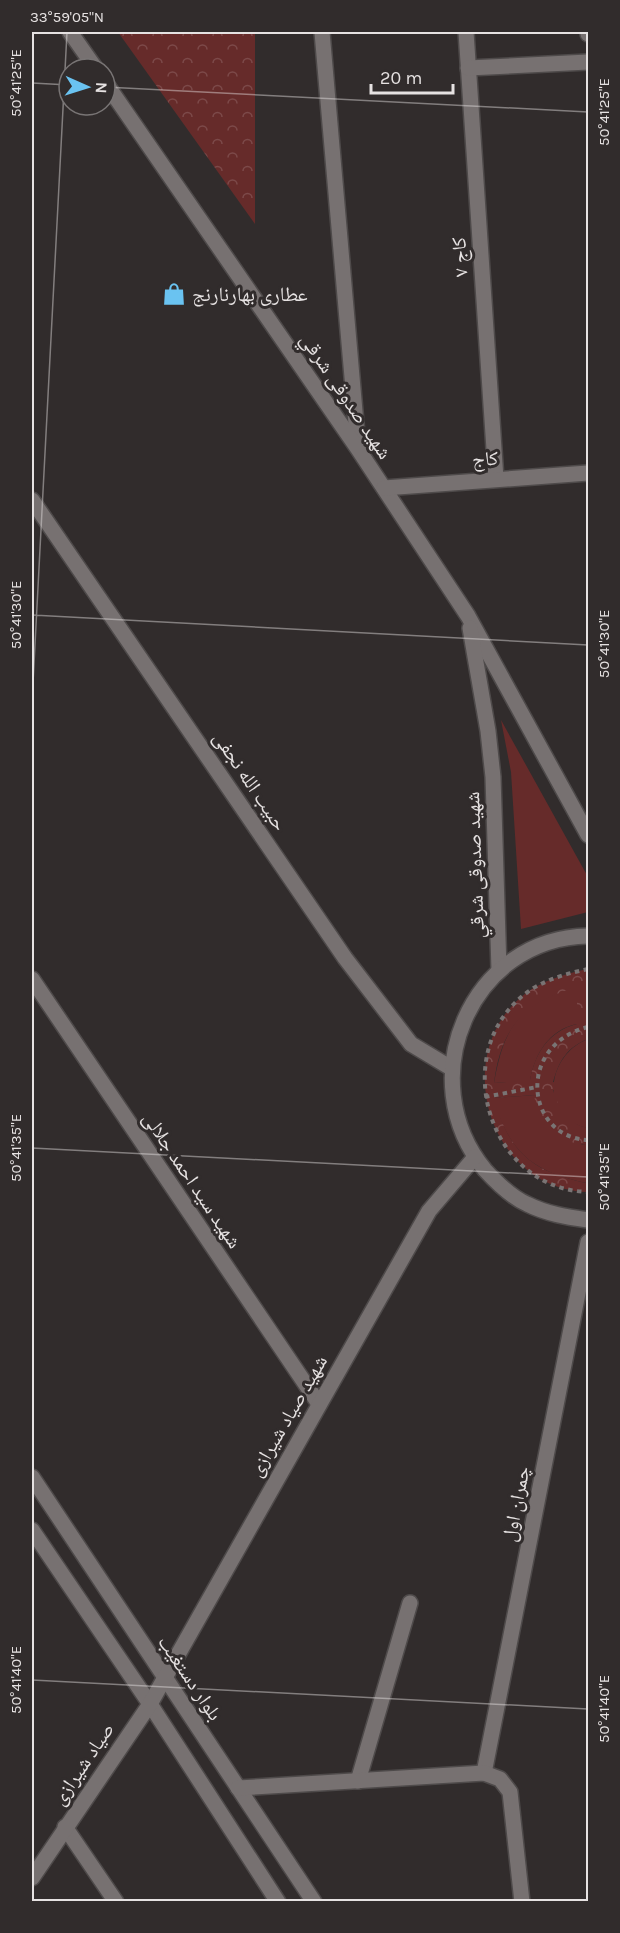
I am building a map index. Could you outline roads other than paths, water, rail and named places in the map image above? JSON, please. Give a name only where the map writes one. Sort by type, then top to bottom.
[{"type":"street","points":[[70,32],[88,57]]},
{"type":"street","points":[[322,32],[358,449]]},
{"type":"street","name":"کاج ۷","points":[[466,32],[496,479]]},
{"type":"street","points":[[468,68],[588,62]]},
{"type":"street","name":"شهید صدوقی شرقي","points":[[117,99],[358,449],[468,616],[588,835]]},
{"type":"street","name":"کاج","points":[[384,488],[588,473]]},
{"type":"street","name":"حبیب الله نجفی","points":[[32,500],[345,958],[411,1044],[451,1068]]},
{"type":"street","name":"شهید صدوقی شرقي","points":[[468,616],[488,731],[493,777],[499,970]]},
{"type":"street","points":[[588,936],[571,936],[533,948],[499,970],[475,998],[459,1032],[451,1068],[451,1091],[456,1114],[475,1157],[497,1184],[526,1204],[558,1216],[588,1220]]},
{"type":"street","name":"شهید سید احمد جلالی","points":[[32,979],[319,1404]]},
{"type":"street","name":"شهید صیاد شیرازی","points":[[150,1704],[429,1210],[475,1157]]},
{"type":"street","name":"چمران اول","points":[[484,1773],[588,1242]]},
{"type":"street","name":"بلوار دستغیب","points":[[32,1477],[314,1902]]},
{"type":"street","points":[[32,1530],[150,1704],[278,1902]]},
{"type":"street","points":[[358,1781],[410,1603]]},
{"type":"street","name":"صیاد شیرازی","points":[[32,1878],[150,1704]]},
{"type":"street","points":[[238,1788],[484,1773],[501,1779],[510,1792],[522,1902]]},
{"type":"street","points":[[65,1827],[116,1902]]},
{"type":"place","name":"عطاری بهارنارنج","points":[[174,294]]}]
